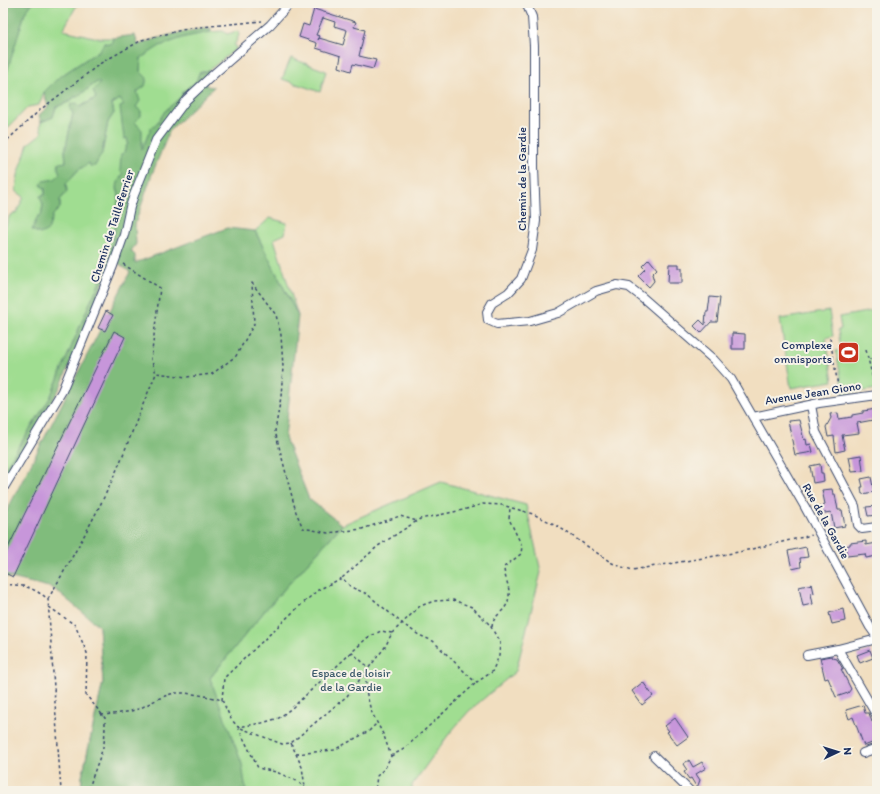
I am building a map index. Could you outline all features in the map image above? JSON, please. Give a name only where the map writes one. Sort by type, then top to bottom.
[{"type":"street","name":"Chemin de Tailleferrier","points":[[3,489],[62,391],[116,259],[124,235],[134,195],[156,140],[186,100],[274,21],[290,3]]},
{"type":"street","name":"Chemin de la Gardie","points":[[526,3],[532,18],[534,46],[534,167],[536,221],[532,250],[521,279],[508,293],[492,303],[487,312],[488,320],[498,324],[530,321],[558,313],[596,291],[618,286],[628,287],[642,297],[714,360],[731,379],[753,417]]},
{"type":"street","name":"Avenue Jean Giono","points":[[753,417],[811,404],[877,395]]},
{"type":"street","points":[[811,404],[816,432],[854,506],[858,525],[862,529],[877,527]]},
{"type":"street","name":"Rue de la Gardie","points":[[753,417],[874,626],[877,638]]},
{"type":"street","points":[[807,655],[838,649],[877,638]]},
{"type":"street","points":[[838,649],[877,716]]},
{"type":"street","points":[[863,753],[877,748]]},
{"type":"street","points":[[654,756],[690,791]]},
{"type":"path","points":[[3,144],[40,110],[101,63],[142,40],[190,28],[258,21],[274,21]]},
{"type":"path","points":[[61,791],[48,599],[82,540],[118,468],[142,404],[156,373],[151,359],[160,288],[116,259]]},
{"type":"path","points":[[156,373],[187,376],[212,374],[236,356],[254,324],[252,283],[276,315],[281,336],[283,367],[281,397],[275,432],[296,512],[303,528],[328,533],[362,529],[400,516],[417,521]]},
{"type":"path","points":[[830,338],[840,400]]},
{"type":"path","points":[[866,350],[877,387]]},
{"type":"path","points":[[869,359],[877,358]]},
{"type":"path","points":[[308,791],[305,787],[294,780],[276,772],[258,768],[238,726],[231,719],[222,700],[224,678],[318,590],[342,578],[378,546],[420,519],[463,510],[483,504],[502,506],[533,514],[556,525],[612,563],[632,570],[739,552],[820,534]]},
{"type":"path","points":[[492,629],[493,620],[508,603],[510,593],[508,581],[504,573],[504,566],[521,554],[522,546],[509,519],[510,508]]},
{"type":"path","points":[[342,578],[351,587],[367,594],[403,624],[419,635],[433,641],[472,679],[477,682]]},
{"type":"path","points":[[3,584],[16,584],[35,590],[48,599]]},
{"type":"path","points":[[238,726],[282,744],[291,743],[347,696],[385,647],[392,633],[420,606],[434,600],[453,600],[472,607],[492,629],[500,643],[499,656],[492,672],[477,682],[404,749],[391,756],[385,768],[377,776],[375,791]]},
{"type":"path","points":[[49,607],[75,625],[87,653],[86,695],[105,718],[104,742],[92,777],[89,791]]},
{"type":"path","points":[[238,726],[262,723],[279,718],[293,707],[367,638],[381,631],[392,633]]},
{"type":"path","points":[[351,652],[366,665],[366,691],[372,711],[391,756]]},
{"type":"path","points":[[101,715],[116,714],[138,709],[155,700],[176,693],[199,695],[222,700]]},
{"type":"path","points":[[296,754],[334,750],[369,731],[378,723]]},
{"type":"path","points":[[291,743],[302,767],[305,787]]},
{"type":"green space","points":[[3,3],[32,3],[25,13],[3,85]]},
{"type":"green space","points":[[32,3],[78,3],[63,30],[98,38],[113,38],[111,44],[104,43],[100,50],[58,78],[44,92],[39,105],[28,107],[3,133],[4,78],[25,13]]},
{"type":"green space","points":[[211,28],[211,32],[185,37],[160,46],[141,58],[140,71],[147,78],[145,86],[137,92],[140,101],[136,107],[141,111],[141,116],[135,122],[142,130],[142,149],[151,128],[158,122],[165,111],[182,96],[182,92],[196,82],[199,73],[209,70],[206,86],[214,87],[170,130],[152,174],[135,224],[136,244],[131,251],[135,255],[135,263],[227,228],[255,231],[298,316],[285,438],[309,499],[342,525],[267,608],[210,678],[242,764],[246,791],[81,791],[82,777],[103,682],[99,626],[53,588],[3,576],[3,518],[130,272],[113,259],[60,388],[3,483],[3,471],[50,398],[88,307],[107,267],[114,232],[119,194],[117,186],[118,181],[123,174],[120,171],[121,154],[123,154],[128,143],[127,138],[124,139],[120,107],[124,105],[120,99],[112,104],[114,113],[108,122],[102,153],[95,166],[90,166],[89,163],[77,171],[66,184],[67,192],[60,200],[60,208],[53,215],[48,230],[40,234],[32,230],[38,216],[41,216],[43,205],[40,196],[45,195],[45,188],[41,186],[43,181],[55,179],[60,174],[58,168],[59,163],[66,162],[65,151],[73,113],[70,109],[71,104],[77,103],[80,107],[96,98],[93,91],[100,83],[97,82],[77,97],[74,97],[71,101],[56,107],[53,117],[41,122],[39,115],[48,107],[44,92],[58,78],[100,50],[104,43],[111,44],[113,38],[135,35],[138,45],[174,34]]},
{"type":"green space","points":[[223,31],[227,34],[238,31],[239,35],[234,46],[237,48],[209,70],[199,73],[196,82],[182,92],[182,96],[165,111],[158,122],[151,128],[142,150],[135,122],[141,116],[136,107],[137,92],[145,86],[140,71],[141,58],[159,46],[174,40],[207,32]]},
{"type":"green space","points":[[291,58],[326,71],[320,92],[282,79]]},
{"type":"green space","points":[[97,82],[100,83],[96,98],[80,107],[70,109],[73,113],[65,151],[66,162],[58,168],[61,174],[45,188],[41,216],[48,230],[53,215],[60,208],[60,200],[67,192],[66,184],[77,171],[102,153],[108,122],[114,113],[112,104],[120,99],[124,105],[124,139],[127,137],[128,143],[123,154],[121,154],[123,174],[117,189],[119,194],[114,232],[107,267],[88,307],[50,398],[3,471],[3,277],[6,266],[3,265],[3,233],[10,215],[16,213],[24,197],[16,191],[18,175],[28,144],[42,133],[40,126],[41,122],[53,117],[56,107],[71,101],[74,96],[77,97]]},
{"type":"green space","points":[[270,218],[287,223],[285,234],[274,239],[298,316],[255,231]]},
{"type":"green space","name":"Complexe omnisports","points":[[877,310],[877,389],[844,394],[836,351],[845,350],[844,342],[840,343],[838,330],[841,329],[839,317]]},
{"type":"green space","points":[[829,311],[833,336],[826,338],[833,381],[791,388],[780,319]]},
{"type":"green space","name":"Espace de loisir de la Gardie","points":[[441,482],[526,505],[541,572],[516,671],[469,711],[449,734],[412,785],[412,791],[81,791],[82,777],[103,682],[99,626],[210,678],[267,608],[342,525]]},
{"type":"building","points":[[314,9],[356,22],[354,27],[365,30],[359,56],[376,60],[373,69],[353,64],[351,71],[339,67],[341,56],[316,48],[317,43],[299,37],[303,24],[309,26]],"holes":[[[323,18],[335,22],[334,26],[347,30],[343,45],[319,38],[320,36],[316,35]]]},
{"type":"building","points":[[649,259],[657,269],[652,274],[654,281],[649,287],[638,276],[645,269],[642,266]]},
{"type":"building","points":[[669,264],[679,264],[679,268],[682,268],[682,283],[668,283]]},
{"type":"building","points":[[710,297],[720,298],[717,322],[711,322],[701,333],[694,326],[700,320],[705,325],[706,312],[708,312]]},
{"type":"building","points":[[106,311],[113,315],[105,331],[98,328]]},
{"type":"building","points":[[114,331],[125,337],[13,577],[3,572],[3,558]]},
{"type":"building","points":[[732,333],[745,334],[745,349],[732,349]]},
{"type":"building","points":[[877,409],[877,417],[873,418],[873,420],[857,423],[859,433],[842,435],[845,450],[836,452],[834,436],[828,437],[826,427],[831,418],[830,414],[838,413],[839,419],[852,417],[852,415],[863,413],[863,411]]},
{"type":"building","points":[[799,420],[804,440],[806,439],[807,445],[811,444],[813,452],[795,455],[788,421]]},
{"type":"building","points":[[861,455],[863,471],[852,472],[849,457]]},
{"type":"building","points":[[820,464],[824,481],[813,483],[810,466]]},
{"type":"building","points":[[871,477],[874,492],[862,494],[861,487],[863,487],[861,479]]},
{"type":"building","points":[[832,489],[833,494],[835,494],[838,510],[842,510],[845,526],[834,528],[831,512],[819,514],[816,508],[825,504],[822,490]]},
{"type":"building","points":[[877,506],[877,515],[868,516],[866,507]]},
{"type":"building","points":[[866,541],[866,545],[877,543],[877,556],[866,558],[865,554],[847,556],[845,546],[850,545],[850,543]]},
{"type":"building","points":[[806,547],[808,557],[800,558],[801,567],[792,569],[788,551]]},
{"type":"building","points":[[812,584],[814,593],[811,594],[813,604],[803,606],[799,587]]},
{"type":"building","points":[[843,609],[845,621],[832,624],[829,613]]},
{"type":"building","points":[[870,650],[873,658],[860,663],[857,655]]},
{"type":"building","points":[[832,656],[833,658],[837,659],[843,669],[841,669],[851,689],[848,693],[836,697],[828,678],[825,679],[820,658]]},
{"type":"building","points":[[643,682],[653,696],[642,705],[632,691]]},
{"type":"building","points":[[863,705],[865,713],[869,713],[872,722],[877,721],[877,741],[864,746],[853,717],[849,719],[846,710]]},
{"type":"building","points":[[675,718],[688,737],[677,745],[667,732],[669,731],[665,726]]},
{"type":"building","points":[[689,760],[693,767],[702,762],[706,768],[696,774],[700,780],[697,788],[691,778],[689,779],[684,772],[687,770],[683,764]]},
{"type":"place","name":"Complexe omnisports","points":[[848,352]]}]
